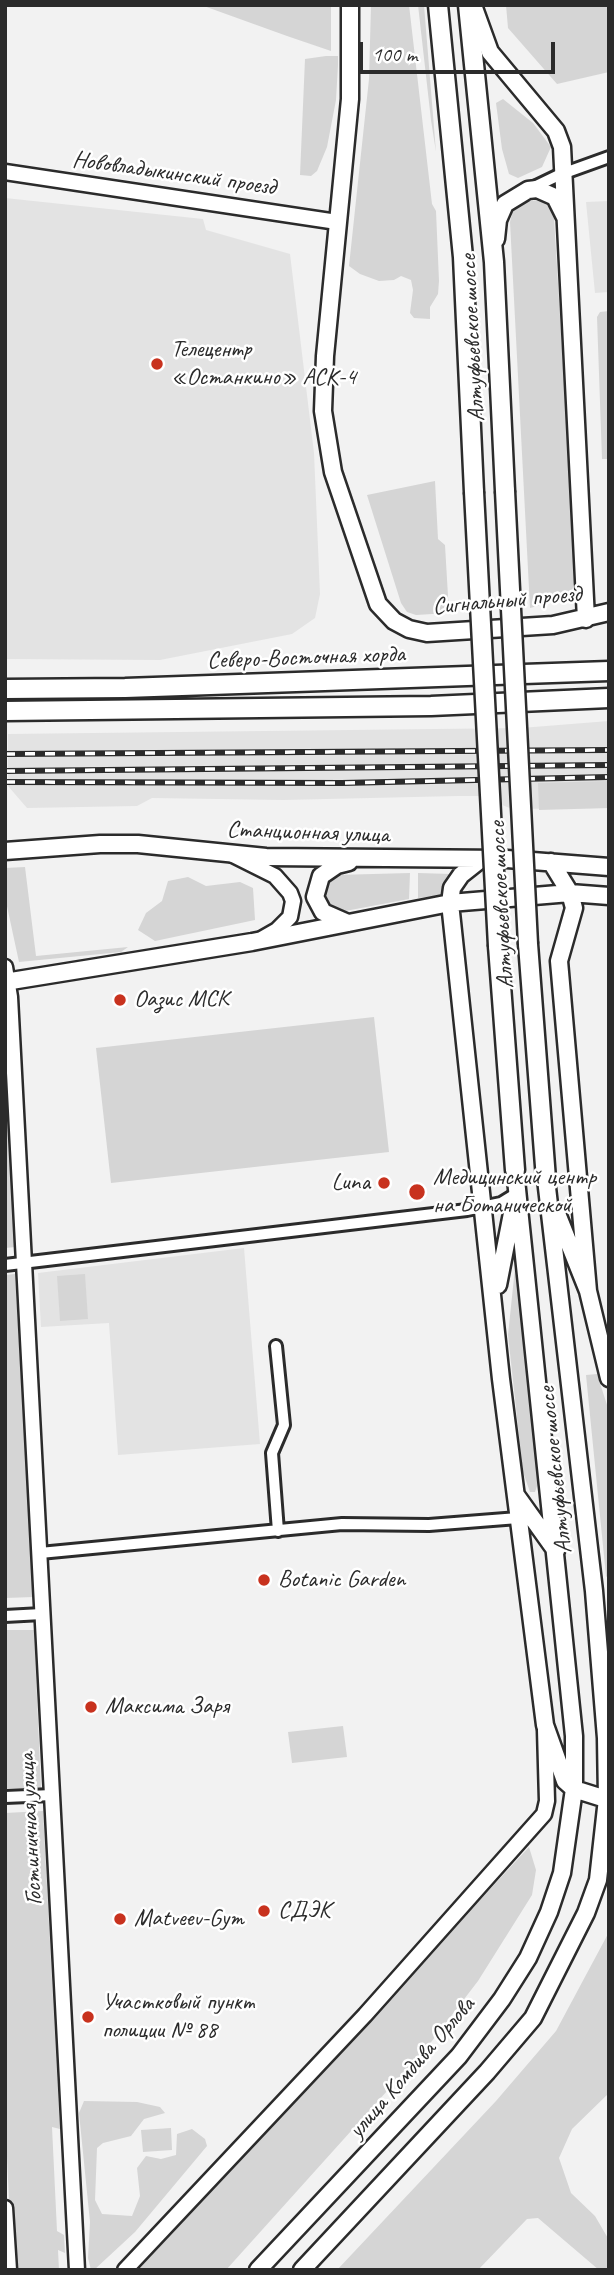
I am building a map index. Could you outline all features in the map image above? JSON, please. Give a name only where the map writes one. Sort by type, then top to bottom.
[{"type":"main road","points":[[337,222],[350,99],[350,5]]},
{"type":"main road","name":"Алтуфьевское шоссе","points":[[438,5],[463,257],[498,946],[515,1170],[557,1553],[574,1736],[574,1788]]},
{"type":"main road","points":[[471,5],[490,52],[556,131],[562,147],[566,172],[586,619]]},
{"type":"main road","name":"Алтуфьевское шоссе","points":[[471,5],[494,262],[528,944],[546,1179],[594,1591],[608,1799]]},
{"type":"main road","points":[[494,262],[498,220],[505,204],[528,190],[537,189],[555,197],[567,223]]},
{"type":"main road","name":"Сигнальный проезд","points":[[337,222],[325,356],[326,437],[333,472],[378,604],[394,621],[409,629],[440,632],[553,625],[609,612]]},
{"type":"main road","name":"Северо-Восточная хорда","points":[[5,689],[125,688],[609,671]]},
{"type":"main road","name":"Северо-Восточная хорда","points":[[5,711],[431,706],[609,698]]},
{"type":"main road","name":"Станционная улица","points":[[5,851],[100,844],[166,846],[233,855],[551,862],[609,867]]},
{"type":"main road","points":[[348,923],[323,912],[317,904],[315,888],[328,870],[362,859]]},
{"type":"main road","points":[[302,2270],[487,2072],[533,2018],[590,1902],[605,1838],[608,1799],[574,1788],[565,1781],[555,1761],[545,1725],[518,1518],[450,903],[452,888],[461,875],[480,860]]},
{"type":"main road","points":[[551,862],[570,893],[574,908],[564,935],[559,968],[587,1291]]},
{"type":"main road","points":[[6,977],[117,966],[450,903],[570,893],[609,895]]},
{"type":"main road","points":[[495,1320],[514,1195],[515,1170]]},
{"type":"main road","points":[[546,1179],[587,1291],[609,1378]]},
{"type":"main road","points":[[563,1311],[570,1245],[580,1199]]},
{"type":"main road","points":[[515,1493],[557,1553]]},
{"type":"main road","name":"улица Комдива Орлова","points":[[258,2270],[459,2056],[502,1999],[528,1958],[549,1912],[562,1873],[574,1788]]},
{"type":"street","points":[[528,190],[566,172],[609,158]]},
{"type":"street","name":"Нововладыкинский проезд","points":[[5,172],[337,222]]},
{"type":"street","points":[[233,855],[275,876],[286,886],[293,901],[290,917],[285,924],[252,942]]},
{"type":"street","name":"Гостиничная улица","points":[[6,977],[40,1553],[77,2270]]},
{"type":"street","points":[[5,1265],[485,1206],[514,1195]]},
{"type":"street","points":[[276,1346],[284,1425],[272,1453],[278,1531]]},
{"type":"street","points":[[40,1553],[342,1524],[429,1525],[518,1518]]},
{"type":"street","points":[[5,1616],[42,1614]]},
{"type":"street","points":[[125,2270],[270,2117],[544,1814],[547,1801],[545,1725]]},
{"type":"street","points":[[5,1797],[52,1795]]},
{"type":"street","points":[[5,2208],[9,2270]]},
{"type":"shaded area","points":[[201,5],[331,5],[331,51],[287,36]]},
{"type":"shaded area","points":[[371,5],[409,5],[432,204],[436,211],[439,281],[438,294],[430,307],[430,319],[414,318],[410,313],[413,290],[411,280],[401,276],[394,280],[379,281],[360,274],[349,266],[369,79]]},
{"type":"shaded area","points":[[418,5],[424,5],[436,152],[431,120]]},
{"type":"shaded area","points":[[506,5],[609,5],[609,72],[557,84],[508,28]]},
{"type":"shaded area","points":[[338,56],[336,100],[327,147],[317,171],[311,176],[300,175],[305,59]]},
{"type":"shaded area","points":[[503,99],[533,123],[551,147],[542,167],[518,178],[509,174],[502,149],[496,103]]},
{"type":"shaded area","points":[[5,198],[203,219],[206,230],[290,254],[314,453],[320,594],[315,618],[292,634],[160,660],[5,659]]},
{"type":"shaded area","points":[[538,200],[548,206],[554,218],[576,578],[571,593],[557,601],[530,608],[510,222],[513,210],[524,202]]},
{"type":"shaded area","points":[[609,201],[609,292],[595,293],[586,202]]},
{"type":"shaded area","points":[[609,311],[609,459],[602,459],[597,317],[600,312]]},
{"type":"shaded area","points":[[435,481],[438,539],[445,545],[449,613],[416,615],[407,612],[401,603],[367,495]]},
{"type":"shaded area","points":[[609,721],[609,808],[512,809],[480,796],[458,796],[283,800],[152,798],[137,806],[27,808],[8,786],[8,734],[521,728]]},
{"type":"shaded area","points":[[609,781],[609,808],[539,810],[538,783]]},
{"type":"shaded area","points":[[25,867],[36,956],[128,947],[121,952],[19,962],[5,897],[5,868]]},
{"type":"shaded area","points":[[410,873],[409,899],[340,912],[328,908],[322,899],[326,880],[336,875]]},
{"type":"shaded area","points":[[418,873],[451,874],[444,886],[443,895],[418,898]]},
{"type":"shaded area","points":[[188,877],[206,886],[240,882],[253,888],[255,920],[155,941],[138,930],[146,913],[162,901],[168,881]]},
{"type":"shaded area","points":[[374,1017],[389,1152],[111,1183],[96,1048]]},
{"type":"shaded area","points":[[5,1041],[16,1247],[5,1248]]},
{"type":"shaded area","points":[[244,1248],[260,1444],[118,1455],[109,1323],[41,1327],[38,1273]]},
{"type":"shaded area","points":[[515,1268],[539,1480],[535,1492],[530,1492],[523,1472],[508,1335]]},
{"type":"shaded area","points":[[15,1274],[34,1597],[5,1598],[5,1275]]},
{"type":"shaded area","points":[[85,1274],[88,1319],[60,1321],[57,1276]]},
{"type":"shaded area","points":[[597,1374],[609,1411],[609,1580],[606,1576],[586,1375]]},
{"type":"shaded area","points":[[5,1630],[34,1630],[41,1788],[5,1788]]},
{"type":"shaded area","points":[[343,1726],[347,1757],[292,1763],[288,1732]]},
{"type":"shaded area","points":[[43,1811],[60,2129],[52,2127],[57,2231],[64,2235],[65,2253],[58,2250],[59,2270],[12,2270],[5,2111],[5,1813]]},
{"type":"shaded area","points":[[529,1847],[536,1870],[532,1895],[478,1981],[432,2041],[226,2270],[138,2270],[245,2154],[244,2151],[325,2068],[397,1984],[406,1981],[419,1961],[424,1961],[463,1919],[463,1913],[479,1901]]},
{"type":"shaded area","points":[[609,1932],[609,2093],[572,2129],[559,2158],[571,2193],[595,2216],[609,2240],[609,2270],[599,2270],[538,2218],[527,2219],[478,2270],[337,2270],[496,2101],[556,2031]]},
{"type":"shaded area","points":[[84,2101],[137,2102],[160,2107],[165,2113],[144,2119],[131,2136],[103,2143],[97,2148],[95,2200],[102,2214],[132,2216],[140,2196],[137,2168],[146,2156],[161,2159],[176,2155],[177,2134],[192,2129],[205,2139],[207,2146],[135,2232],[94,2270],[91,2270],[88,2258],[90,2222],[79,2113]]},
{"type":"shaded area","points":[[171,2128],[172,2150],[143,2152],[141,2130]]},
{"type":"railway","points":[[5,754],[609,750]]},
{"type":"railway","points":[[5,771],[609,765]]},
{"type":"railway","points":[[5,782],[342,783],[609,777]]},
{"type":"place","name":"Телецентр «Останкино» АСК-4","points":[[157,364]]},
{"type":"place","name":"Оазис МСК","points":[[120,1000]]},
{"type":"place","name":"Luna","points":[[384,1183]]},
{"type":"place","name":"Медицинский центр на Ботанической","points":[[417,1192]]},
{"type":"place","name":"Botanic Garden","points":[[264,1580]]},
{"type":"place","name":"Максима Заря","points":[[91,1707]]},
{"type":"place","name":"СДЭК","points":[[264,1911]]},
{"type":"place","name":"Matveev-Gym","points":[[120,1919]]},
{"type":"place","name":"Участковый пункт полиции № 88","points":[[88,2017]]}]
